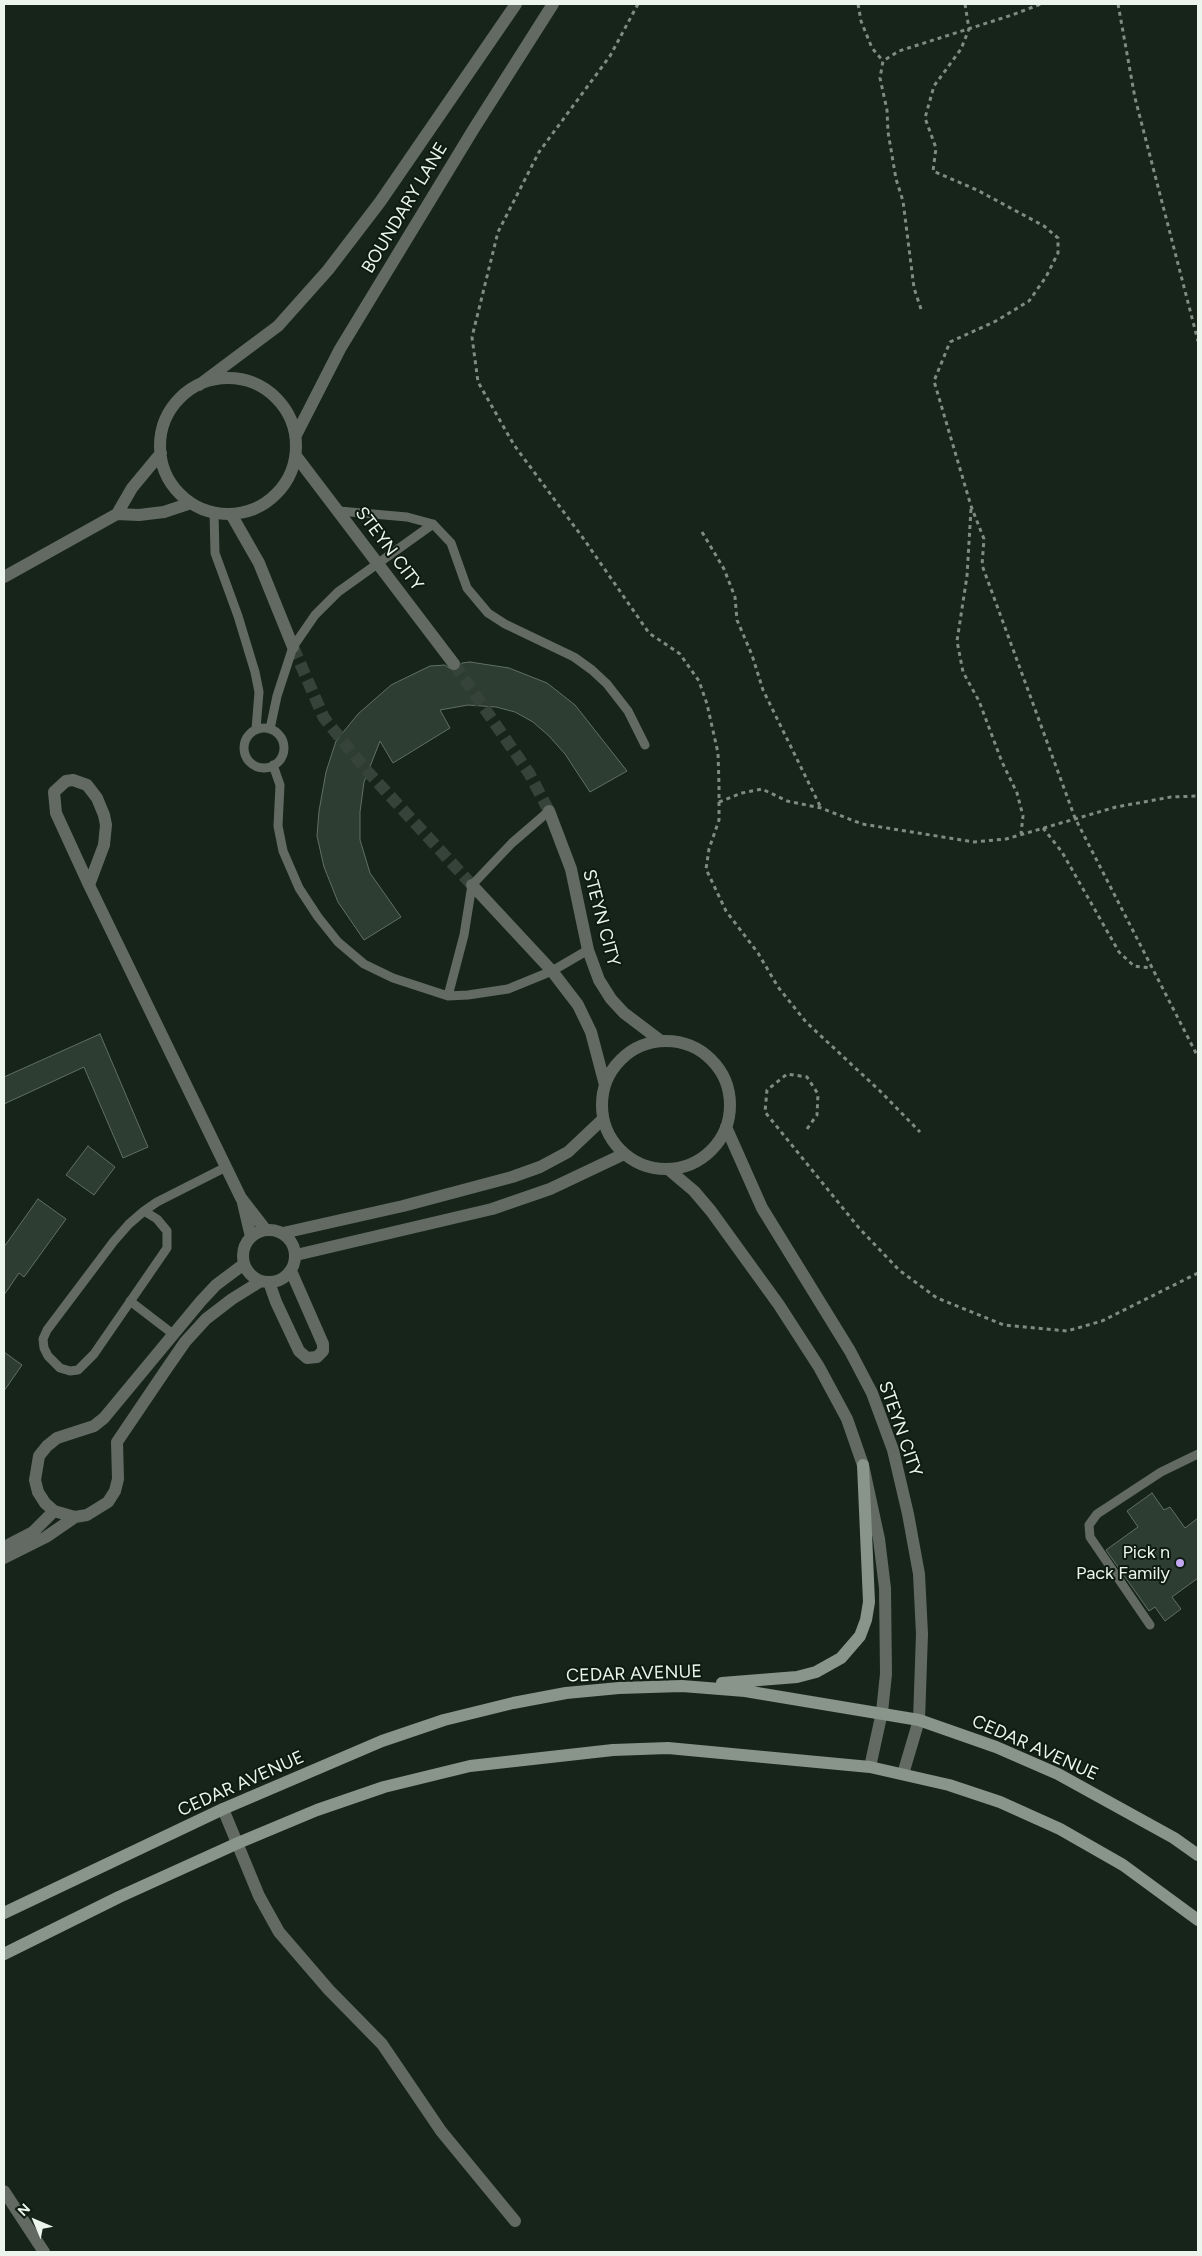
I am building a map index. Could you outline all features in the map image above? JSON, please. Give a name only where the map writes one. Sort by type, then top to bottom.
[{"type":"main road","points":[[682,1686],[797,1677],[830,1665],[850,1650],[860,1636],[870,1602],[863,1465]]},
{"type":"main road","name":"CEDAR AVENUE","points":[[4,1913],[223,1809],[382,1741],[444,1720],[512,1703],[566,1693],[682,1686],[744,1691],[882,1712],[919,1720],[996,1747],[1058,1774],[1174,1838],[1198,1855]]},
{"type":"main road","points":[[4,1954],[119,1897],[238,1843],[317,1810],[384,1787],[470,1766],[613,1750],[668,1748],[870,1767],[949,1785],[1000,1802],[1060,1829],[1123,1865],[1198,1920]]},
{"type":"street","name":"BOUNDARY LANE","points":[[199,385],[278,326],[328,270],[380,202],[516,4]]},
{"type":"street","name":"BOUNDARY LANE","points":[[296,435],[340,349],[473,130],[554,4]]},
{"type":"street","points":[[220,379],[240,379],[260,386],[277,398],[289,415],[296,435],[296,456],[288,478],[274,497],[254,509],[231,514],[214,512],[191,503],[179,493],[170,481],[161,453],[162,432],[169,413],[182,396],[199,385],[220,379]]},
{"type":"street","points":[[4,578],[117,514],[132,488],[161,453]]},
{"type":"street","name":"STEYN CITY","points":[[296,456],[454,664]]},
{"type":"street","points":[[117,514],[139,515],[164,512],[191,503]]},
{"type":"street","points":[[231,514],[259,563],[293,647]]},
{"type":"street","points":[[89,885],[104,845],[106,825],[104,815],[97,798],[87,785],[73,780],[66,781],[54,792],[55,806],[89,885],[241,1198],[251,1237]]},
{"type":"street","name":"STEYN CITY","points":[[549,812],[570,869],[588,950],[599,980],[611,999],[624,1013],[661,1041]]},
{"type":"street","points":[[472,885],[552,970],[578,1005],[591,1032],[605,1085]]},
{"type":"street","points":[[661,1041],[682,1042],[702,1051],[717,1066],[727,1085],[730,1106],[726,1127],[717,1144],[703,1157],[686,1166],[668,1169],[652,1168],[624,1154],[610,1138],[603,1119],[601,1102],[605,1085],[616,1066],[632,1050],[646,1044],[661,1041]]},
{"type":"street","points":[[241,1198],[265,1229],[283,1233],[403,1206],[512,1177],[540,1167],[568,1152],[603,1119]]},
{"type":"street","name":"STEYN CITY","points":[[726,1127],[762,1208],[850,1351],[872,1393],[893,1450],[919,1574],[922,1634],[919,1720],[904,1774]]},
{"type":"street","points":[[296,1255],[492,1210],[550,1189],[624,1154]]},
{"type":"street","points":[[668,1169],[694,1191],[711,1211],[784,1312],[819,1367],[846,1419],[863,1465],[879,1539],[885,1588],[886,1674],[882,1712],[870,1767]]},
{"type":"street","points":[[265,1229],[251,1237],[244,1250],[244,1264],[248,1272],[265,1281],[299,1350],[306,1358],[317,1357],[323,1351],[323,1344],[290,1271]]},
{"type":"street","points":[[4,1558],[46,1537],[75,1517],[87,1515],[108,1502],[115,1491],[118,1479],[117,1442],[185,1342],[218,1309],[265,1281],[285,1277],[290,1271],[296,1255],[290,1239],[283,1233]]},
{"type":"street","points":[[75,1517],[54,1511],[45,1503],[38,1492],[35,1480],[39,1456],[57,1438],[83,1432],[104,1418],[216,1285],[244,1264]]},
{"type":"street","points":[[4,1547],[33,1532],[54,1511]]},
{"type":"street","points":[[223,1809],[259,1896],[279,1932],[323,1983],[382,2044],[441,2130],[516,2221]]},
{"type":"street","points":[[4,2191],[44,2252]]},
{"type":"lane","points":[[339,511],[407,517],[434,524],[451,543],[467,588],[488,612],[505,624],[574,656],[592,670],[607,684],[628,711],[645,745]]},
{"type":"lane","points":[[214,512],[215,553],[256,672],[258,692],[256,729]]},
{"type":"lane","points":[[270,729],[277,696],[293,647],[315,615],[338,592],[434,524]]},
{"type":"lane","points":[[256,729],[270,729],[276,732],[283,743],[282,756],[274,765],[261,768],[250,762],[246,757],[244,745],[246,738],[256,729]]},
{"type":"lane","points":[[274,765],[280,785],[278,826],[283,851],[299,888],[318,917],[338,942],[364,964],[393,978],[448,996],[490,993],[508,989],[552,970],[588,950]]},
{"type":"lane","points":[[448,996],[464,935],[472,885],[512,843],[549,812]]},
{"type":"lane","points":[[144,1211],[157,1218],[167,1231],[167,1248],[94,1354],[78,1370],[70,1371],[60,1368],[48,1356],[44,1339],[47,1330],[114,1241],[144,1211],[157,1202],[226,1167]]},
{"type":"lane","points":[[130,1301],[173,1334]]},
{"type":"lane","points":[[1150,1625],[1090,1537],[1089,1525],[1097,1514],[1153,1478],[1198,1454]]},
{"type":"path","points":[[638,4],[610,56],[539,152],[498,232],[472,337],[478,382],[514,445],[584,538],[649,633],[680,654],[699,681],[707,704],[718,753],[719,820],[709,849],[706,869],[726,911],[758,953],[778,987],[806,1022],[880,1090],[920,1132]]},
{"type":"path","points":[[858,4],[861,20],[872,48],[883,61]]},
{"type":"path","points":[[965,4],[969,29],[961,49],[934,86],[925,118],[936,148],[933,171],[977,190],[1044,226],[1058,238],[1058,253],[1046,277],[1029,301],[996,321],[950,342],[934,381],[971,506],[984,539],[982,565],[1075,818],[1198,1058]]},
{"type":"path","points":[[921,309],[914,288],[903,201],[896,179],[888,132],[887,110],[880,78],[883,61],[899,51],[1041,4]]},
{"type":"path","points":[[1118,4],[1135,98],[1198,341]]},
{"type":"path","points":[[971,506],[967,576],[957,641],[963,672],[980,700],[1002,762],[1017,793],[1023,816],[1021,834]]},
{"type":"path","points":[[702,532],[724,569],[732,590],[736,620],[752,655],[763,690],[821,808]]},
{"type":"path","points":[[719,802],[742,793],[762,789],[788,801],[821,808],[862,824],[974,842],[1006,838],[1116,807],[1171,797],[1198,796]]},
{"type":"path","points":[[1043,828],[1062,852],[1119,952],[1134,966],[1152,968]]},
{"type":"path","points":[[807,1129],[817,1115],[818,1094],[807,1077],[787,1074],[767,1090],[765,1112],[859,1228],[899,1270],[937,1298],[1004,1325],[1067,1331],[1102,1321],[1198,1273]]},
{"type":"building","points":[[470,662],[509,668],[547,683],[575,705],[627,771],[590,792],[565,754],[549,736],[533,722],[515,712],[496,707],[468,705],[440,710],[450,728],[393,763],[380,741],[364,782],[360,812],[360,840],[370,873],[401,917],[364,940],[338,902],[324,867],[317,836],[319,811],[326,772],[336,741],[358,714],[391,685],[430,666],[445,665],[455,672],[459,670],[462,663]]},
{"type":"building","points":[[100,1034],[148,1147],[123,1158],[84,1067],[4,1104],[4,1077]]},
{"type":"building","points":[[88,1146],[115,1167],[94,1195],[66,1175]]},
{"type":"building","points":[[38,1199],[66,1219],[24,1277],[19,1273],[4,1295],[4,1247]]},
{"type":"building","points":[[4,1352],[22,1365],[4,1391]]},
{"type":"building","points":[[1152,1493],[1164,1510],[1170,1507],[1185,1528],[1198,1518],[1198,1578],[1172,1597],[1181,1609],[1165,1621],[1155,1607],[1149,1611],[1106,1550],[1138,1527],[1127,1511]]},
{"type":"tunnel","points":[[293,647],[324,718],[368,772],[472,885]]},
{"type":"tunnel","points":[[454,664],[529,773],[549,811]]},
{"type":"place","name":"Pick n Pack Family","points":[[1180,1563]]}]
